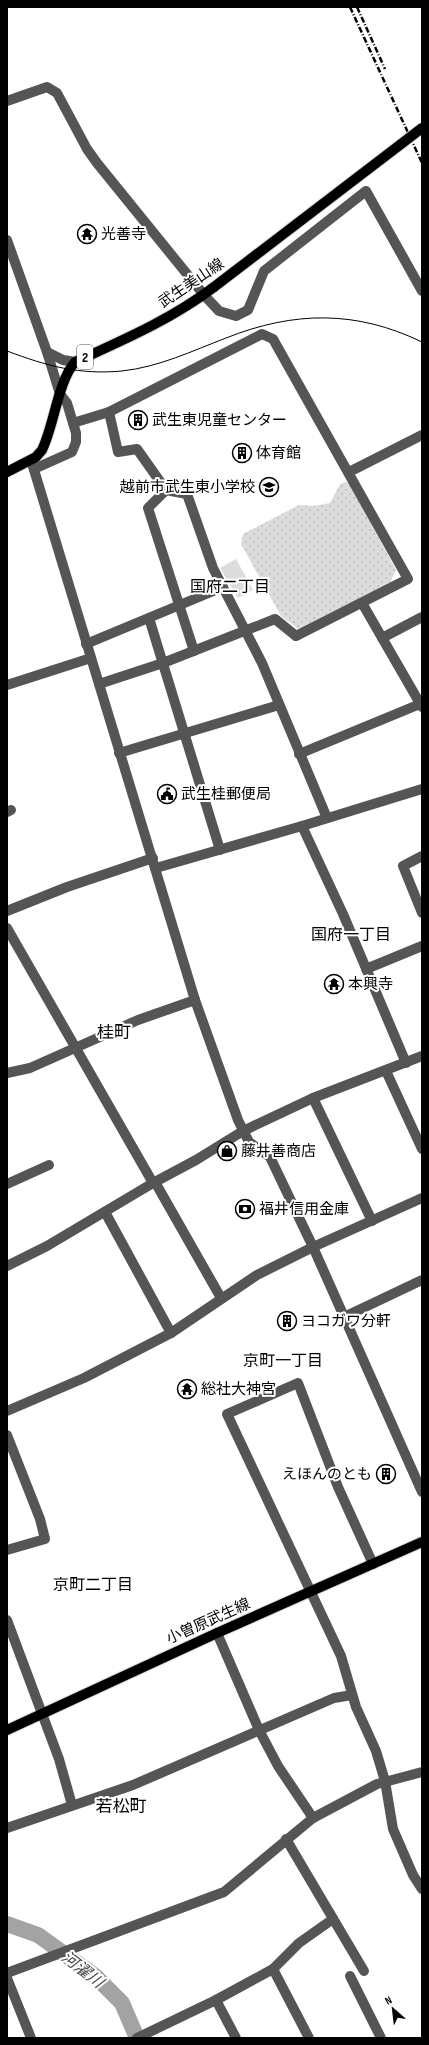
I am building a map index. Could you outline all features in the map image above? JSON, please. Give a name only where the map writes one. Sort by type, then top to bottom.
[{"type":"main road","name":"武生美山線","points":[[75,362],[135,335],[184,308],[204,295],[422,128]]},
{"type":"main road","name":"2","points":[[7,472],[33,464],[40,453],[44,446],[60,394],[75,362]]},
{"type":"main road","name":"小曽原武生線","points":[[7,1730],[217,1633],[422,1542]]},
{"type":"street","points":[[7,101],[46,87],[57,93],[94,158],[204,295],[219,311],[232,315],[243,314],[248,310],[264,271],[366,191],[422,291]]},
{"type":"street","points":[[7,240],[47,352],[60,394],[67,403],[76,433],[76,442],[72,452],[33,464],[86,644],[195,1000],[220,1074],[249,1142],[270,1157],[313,1247],[422,1492]]},
{"type":"street","points":[[73,423],[109,412],[262,334],[273,339],[408,579],[296,636],[275,619],[247,632],[163,663],[99,684]]},
{"type":"street","points":[[47,352],[63,360],[75,362]]},
{"type":"street","points":[[109,412],[118,452],[137,449],[166,490],[187,494],[213,568],[262,664],[327,818]]},
{"type":"street","points":[[349,472],[422,435]]},
{"type":"street","points":[[166,490],[148,508],[178,606],[194,651]]},
{"type":"street","points":[[86,644],[223,587]]},
{"type":"street","points":[[299,754],[421,705],[362,603]]},
{"type":"street","points":[[382,638],[422,617]]},
{"type":"street","points":[[148,618],[186,733],[220,850]]},
{"type":"street","points":[[7,685],[91,658]]},
{"type":"street","points":[[119,753],[279,705]]},
{"type":"street","points":[[7,911],[67,887],[154,863],[220,850],[422,789]]},
{"type":"street","points":[[302,826],[343,914],[406,1062]]},
{"type":"street","points":[[422,856],[403,866],[418,890],[422,913]]},
{"type":"street","points":[[7,928],[75,1048],[221,1298]]},
{"type":"street","points":[[366,969],[422,946]]},
{"type":"street","points":[[7,1073],[30,1068],[138,1020],[195,1000]]},
{"type":"street","points":[[7,1266],[47,1246],[154,1182],[196,1160],[244,1131],[313,1098],[422,1056]]},
{"type":"street","points":[[386,1070],[422,1149]]},
{"type":"street","points":[[313,1098],[372,1221]]},
{"type":"street","points":[[7,1184],[49,1165]]},
{"type":"street","points":[[7,1411],[84,1378],[171,1333],[257,1275],[313,1247],[422,1198]]},
{"type":"street","points":[[105,1212],[171,1333]]},
{"type":"street","points":[[344,1317],[422,1280]]},
{"type":"street","points":[[373,1564],[338,1487],[298,1383],[227,1414],[341,1656],[352,1695],[376,1751],[385,1781],[393,1829],[413,1875],[422,1890]]},
{"type":"street","points":[[7,1435],[40,1519],[45,1539],[7,1550]]},
{"type":"street","points":[[8,1626],[59,1759],[72,1805]]},
{"type":"street","points":[[217,1633],[259,1730],[284,1776],[313,1818]]},
{"type":"street","points":[[7,1828],[133,1785],[334,1698],[352,1695]]},
{"type":"street","points":[[7,1973],[224,1892],[313,1818],[385,1781],[399,1779],[422,1772]]},
{"type":"street","points":[[286,1839],[364,1971]]},
{"type":"street","points":[[142,2037],[216,2000],[273,1969],[299,1943],[333,1919]]},
{"type":"street","points":[[273,1969],[309,2038]]},
{"type":"street","points":[[350,1976],[381,2038]]},
{"type":"street","points":[[7,1978],[31,2038]]},
{"type":"street","points":[[216,2000],[236,2038]]},
{"type":"shaded area","points":[[345,482],[349,483],[396,570],[390,583],[298,629],[281,616],[241,544],[243,534],[299,505],[313,506],[330,503],[340,484]]},
{"type":"shaded area","points":[[236,559],[253,590],[238,598],[220,568]]},
{"type":"waterway","name":"河濯川","points":[[7,1924],[38,1935],[95,1976],[122,2003],[137,2038]]},
{"type":"tram line","points":[[7,351],[63,368],[92,372],[122,371],[162,362],[251,329],[300,319],[325,318],[373,324],[422,342]]},
{"type":"railway","points":[[350,7],[422,163]]},
{"type":"railway","points":[[357,7],[385,69]]},
{"type":"place","name":"光善寺","points":[[87,234]]},
{"type":"place","name":"武生東児童センター","points":[[138,420]]},
{"type":"place","name":"体育館","points":[[242,453]]},
{"type":"place","name":"越前市武生東小学校","points":[[269,487]]},
{"type":"place","name":"武生桂郵便局","points":[[167,794]]},
{"type":"place","name":"本興寺","points":[[334,984]]},
{"type":"place","name":"藤井善商店","points":[[227,1151]]},
{"type":"place","name":"福井信用金庫","points":[[245,1209]]},
{"type":"place","name":"ヨコガワ分軒","points":[[287,1321]]},
{"type":"place","name":"総社大神宮","points":[[187,1389]]},
{"type":"place","name":"えほんのとも","points":[[386,1474]]},
{"type":"district","name":"国府二丁目","points":[[230,586]]},
{"type":"district","name":"国府一丁目","points":[[351,934]]},
{"type":"district","name":"桂町","points":[[114,1032]]},
{"type":"district","name":"京町一丁目","points":[[283,1360]]},
{"type":"district","name":"京町二丁目","points":[[93,1584]]},
{"type":"district","name":"若松町","points":[[121,1806]]}]
